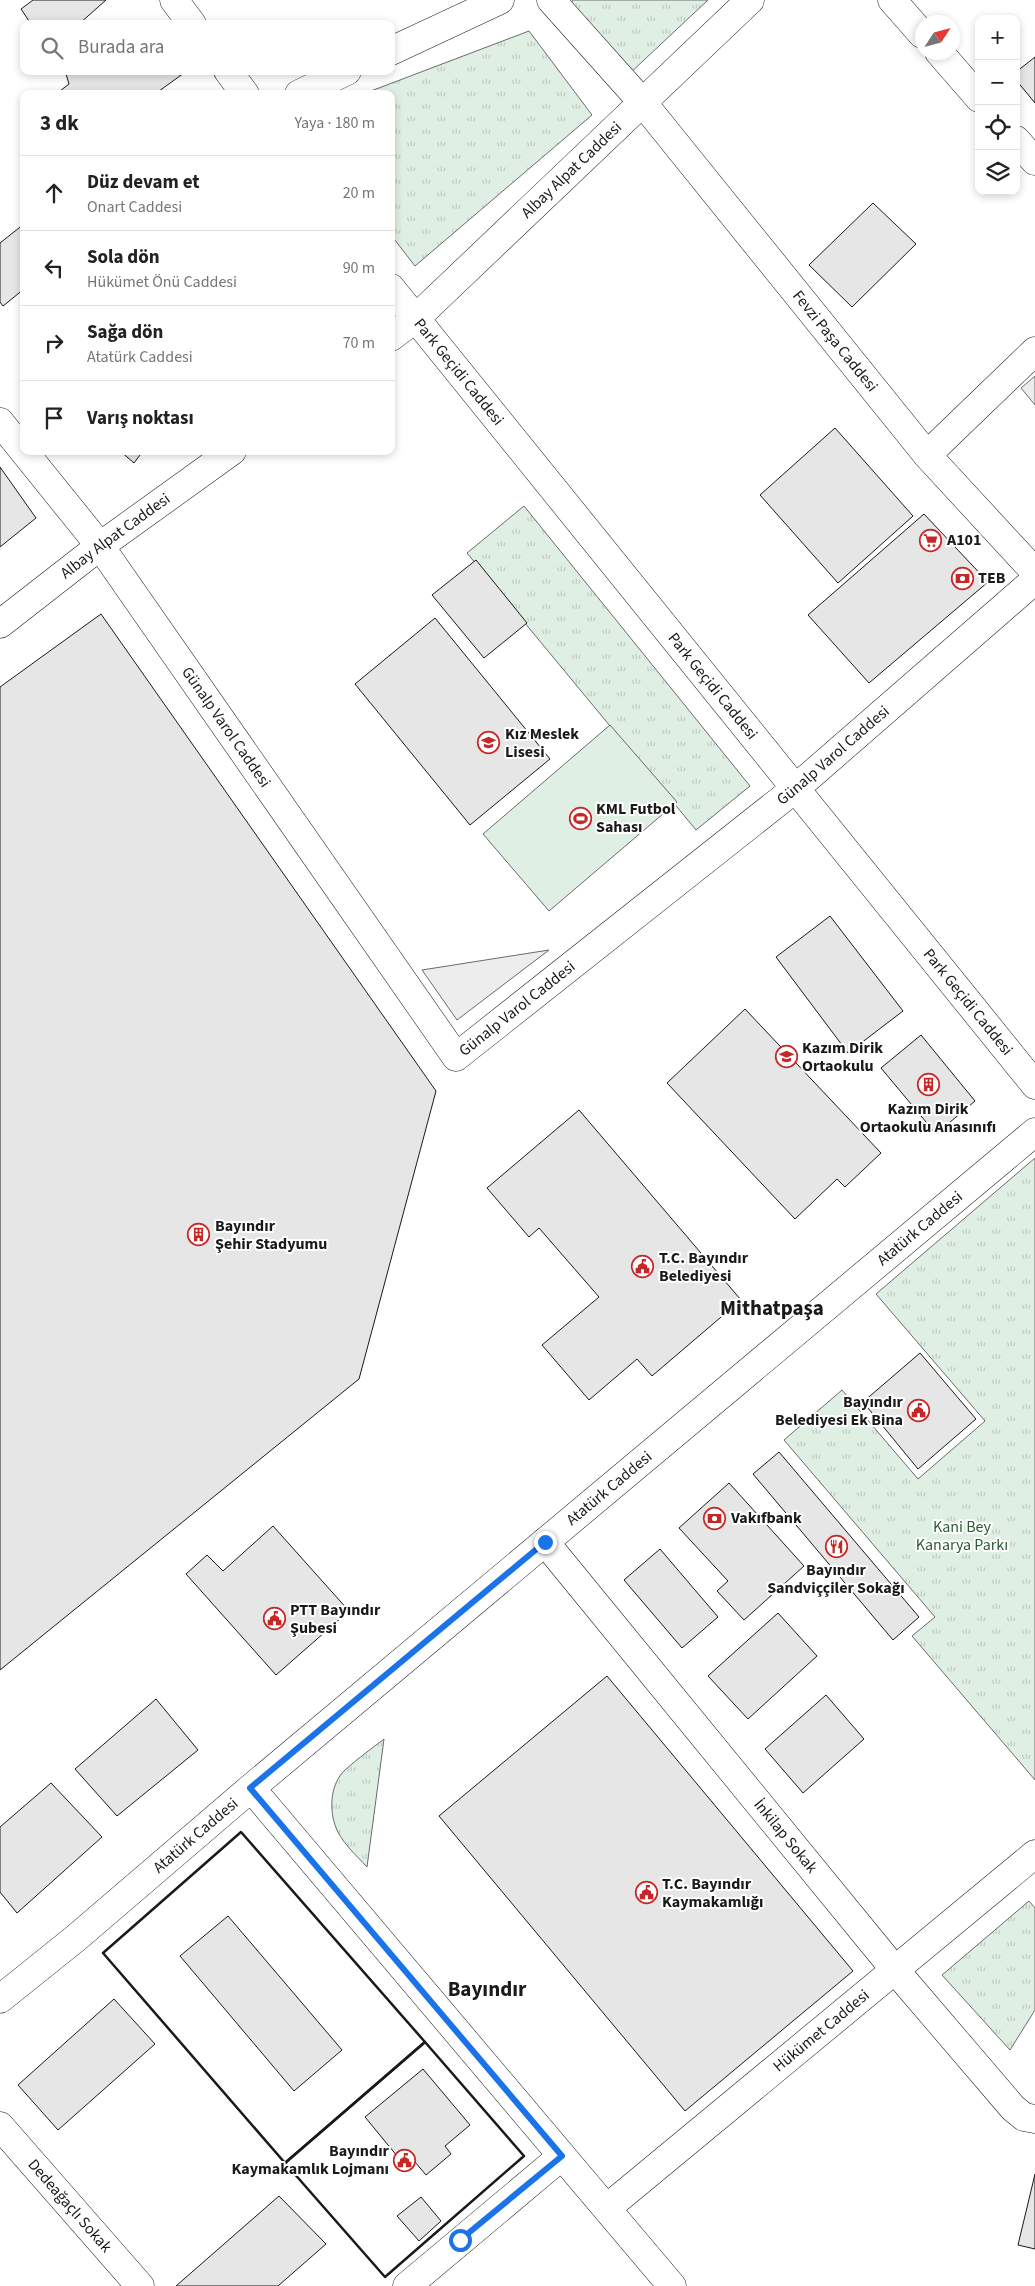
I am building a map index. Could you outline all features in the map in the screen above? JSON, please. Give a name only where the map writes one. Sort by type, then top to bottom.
[{"type":"street","points":[[174,0],[189,20]]},
{"type":"street","points":[[395,49],[500,0]]},
{"type":"street","name":"Fevzi Paşa Caddesi","points":[[551,0],[644,103],[927,455],[1035,572]]},
{"type":"street","name":"Albay Alpat Caddesi","points":[[395,334],[415,319],[750,0]]},
{"type":"street","points":[[892,0],[915,26]]},
{"type":"street","points":[[946,60],[975,93]]},
{"type":"street","points":[[231,75],[242,90]]},
{"type":"street","points":[[307,90],[339,75]]},
{"type":"street","points":[[1020,144],[1035,161]]},
{"type":"street","name":"Park Geçidi Caddesi","points":[[395,293],[1035,1085]]},
{"type":"street","points":[[927,455],[1035,351]]},
{"type":"street","name":"Günalp Varol Caddesi","points":[[0,422],[20,447]]},
{"type":"street","name":"Günalp Varol Caddesi","points":[[27,455],[100,546],[456,1057],[796,788],[1035,580]]},
{"type":"street","name":"Albay Alpat Caddesi","points":[[0,624],[100,546],[226,455]]},
{"type":"street","name":"Atatürk Caddesi","points":[[0,1999],[76,1938],[250,1788],[1035,1132]]},
{"type":"street","name":"İnkilap Sokak","points":[[545,1542],[895,1970],[1013,2108],[1024,2117],[1035,2119]]},
{"type":"street","points":[[250,1788],[672,2286]]},
{"type":"street","name":"Hükümet Caddesi","points":[[607,2208],[1035,1854]]},
{"type":"street","name":"Dedeağaçlı Sokak","points":[[0,2126],[140,2286]]},
{"type":"street","points":[[408,2286],[562,2156]]},
{"type":"green space","points":[[573,0],[708,0],[628,75],[571,3]]},
{"type":"green space","points":[[529,31],[592,115],[415,266],[395,240],[395,90],[374,90]]},
{"type":"green space","points":[[524,506],[750,786],[696,830],[467,553]]},
{"type":"green space","name":"KML Futbol Sahası","points":[[610,725],[677,802],[549,911],[483,834]]},
{"type":"green space","name":"Kani Bey Kanarya Parkı","points":[[1035,1158],[1035,1780],[912,1636],[935,1617],[784,1440],[842,1390],[918,1479],[985,1421],[876,1294]]},
{"type":"green space","points":[[384,1739],[367,1867],[349,1848],[337,1831],[332,1811],[332,1796],[340,1775]]},
{"type":"green space","points":[[1029,1901],[1035,1908],[1035,2010],[1010,2050],[942,1975]]},
{"type":"shaded area","points":[[1035,376],[1035,405],[1021,388]]},
{"type":"shaded area","points":[[549,950],[457,1020],[422,970]]},
{"type":"building","points":[[33,0],[106,0],[84,20],[28,20],[21,9]]},
{"type":"building","points":[[1035,57],[1035,103],[1020,85],[1020,69]]},
{"type":"building","points":[[66,75],[181,75],[161,90],[61,90],[69,84]]},
{"type":"building","points":[[873,203],[916,244],[852,307],[809,265]]},
{"type":"building","points":[[20,227],[20,292],[3,306],[0,302],[0,243]]},
{"type":"building","points":[[835,428],[913,516],[838,583],[760,495]]},
{"type":"building","points":[[125,455],[140,455],[134,463]]},
{"type":"building","points":[[0,467],[36,518],[0,547]]},
{"type":"building","points":[[924,514],[988,582],[869,683],[808,615]]},
{"type":"building","points":[[476,560],[527,623],[484,658],[432,595]]},
{"type":"building","name":"Bayındır Şehir Stadyumu","points":[[101,614],[436,1091],[359,1379],[0,1670],[0,687]]},
{"type":"building","points":[[435,618],[550,759],[470,825],[355,684]]},
{"type":"building","points":[[830,916],[903,1011],[848,1053],[776,957]]},
{"type":"building","points":[[745,1009],[881,1153],[845,1187],[837,1179],[795,1219],[667,1083]]},
{"type":"building","name":"Kazım Dirik Ortaokulu Anasınıfı","points":[[921,1035],[975,1101],[936,1134],[881,1068]]},
{"type":"building","name":"T.C. Bayındır Belediyesi","points":[[579,1110],[741,1300],[652,1376],[637,1359],[589,1400],[542,1345],[599,1297],[539,1228],[529,1237],[487,1188]]},
{"type":"building","name":"Bayındır Belediyesi Ek Bina","points":[[920,1353],[976,1419],[918,1469],[863,1402]]},
{"type":"building","name":"Bayındır Sandviççiler Sokağı","points":[[779,1452],[919,1617],[893,1640],[753,1474]]},
{"type":"building","points":[[729,1483],[804,1566],[744,1620],[717,1591],[728,1581],[679,1528]]},
{"type":"building","points":[[273,1526],[349,1611],[276,1675],[186,1574],[207,1555],[223,1571]]},
{"type":"building","points":[[660,1549],[718,1617],[682,1648],[624,1580]]},
{"type":"building","points":[[778,1613],[817,1656],[748,1719],[708,1676]]},
{"type":"building","name":"T.C. Bayındır Kaymakamlığı","points":[[607,1676],[853,1971],[685,2111],[439,1816]]},
{"type":"building","points":[[826,1695],[864,1739],[803,1793],[765,1749]]},
{"type":"building","points":[[156,1699],[198,1750],[117,1816],[75,1769]]},
{"type":"building","points":[[51,1783],[102,1837],[17,1913],[0,1892],[0,1827]]},
{"type":"building","points":[[228,1916],[342,2050],[294,2091],[180,1956]]},
{"type":"building","points":[[114,1999],[155,2044],[58,2130],[18,2085]]},
{"type":"building","name":"Bayındır Kaymakamlık Lojmanı","points":[[423,2069],[470,2125],[445,2146],[451,2154],[426,2175],[415,2162],[407,2168],[365,2117]]},
{"type":"building","points":[[1035,2174],[1035,2249],[1018,2245]]},
{"type":"building","points":[[279,2196],[326,2244],[278,2286],[176,2286]]},
{"type":"building","points":[[421,2197],[441,2221],[419,2241],[397,2216]]},
{"type":"wall","points":[[241,1832],[425,2042],[285,2163],[103,1953],[241,1832]]},
{"type":"wall","points":[[425,2042],[524,2156],[385,2277],[285,2163],[425,2042]]},
{"type":"place","name":"A101","points":[[931,540]]},
{"type":"place","name":"TEB","points":[[962,578]]},
{"type":"place","name":"Kız Meslek Lisesi","points":[[489,743]]},
{"type":"place","name":"KML Futbol Sahası","points":[[580,818]]},
{"type":"place","name":"Kazım Dirik Ortaokulu","points":[[786,1057]]},
{"type":"place","name":"Kazım Dirik Ortaokulu Anasınıfı","points":[[928,1085]]},
{"type":"place","name":"Bayındır Şehir Stadyumu","points":[[199,1235]]},
{"type":"place","name":"T.C. Bayındır Belediyesi","points":[[643,1267]]},
{"type":"place","name":"Bayındır Belediyesi Ek Bina","points":[[919,1411]]},
{"type":"place","name":"Vakıfbank","points":[[715,1518]]},
{"type":"place","name":"Bayındır Sandviççiler Sokağı","points":[[836,1546]]},
{"type":"place","name":"PTT Bayındır Şubesi","points":[[274,1619]]},
{"type":"place","name":"T.C. Bayındır Kaymakamlığı","points":[[646,1893]]},
{"type":"place","name":"Bayındır Kaymakamlık Lojmanı","points":[[405,2160]]},
{"type":"district","name":"Mithatpaşa","points":[[772,1308]]},
{"type":"district","name":"Bayındır","points":[[487,1989]]},
{"type":"route","points":[[460,2240],[562,2156],[250,1788],[545,1542]]}]
